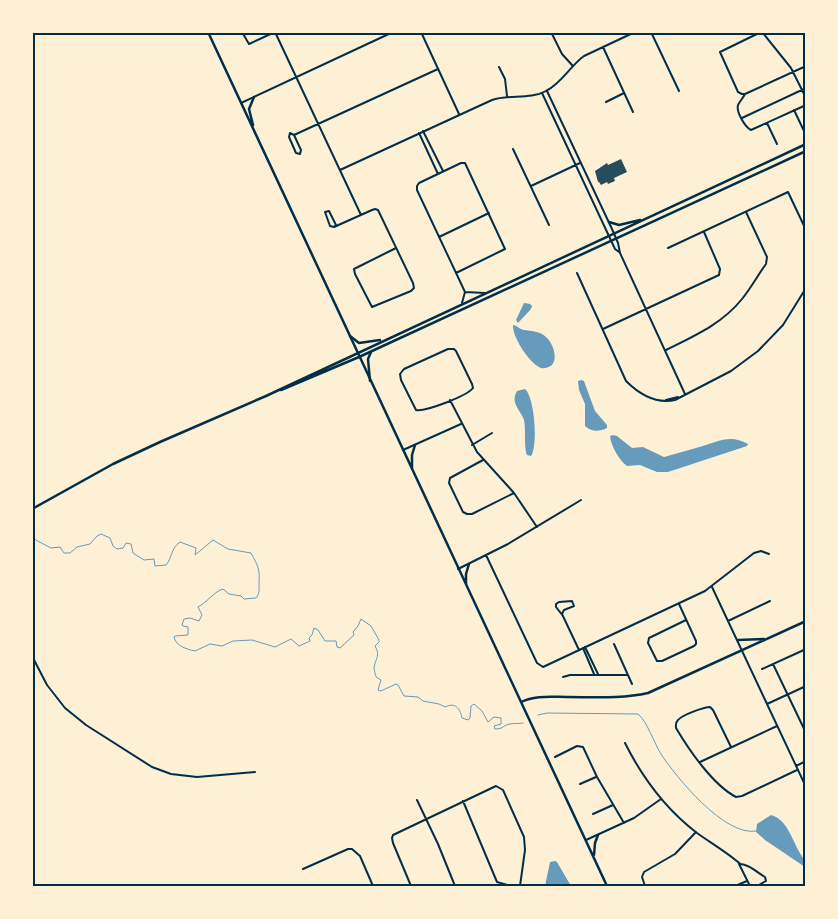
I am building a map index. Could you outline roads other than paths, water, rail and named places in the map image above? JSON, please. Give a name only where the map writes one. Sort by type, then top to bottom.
[{"type":"main road","points":[[208,32],[608,886]]},
{"type":"main road","points":[[254,97],[249,110],[255,134]]},
{"type":"main road","points":[[266,396],[806,144]]},
{"type":"main road","points":[[32,509],[113,464],[359,357],[806,151]]},
{"type":"main road","points":[[609,222],[619,225],[646,219]]},
{"type":"main road","points":[[350,336],[357,343],[362,344],[389,338]]},
{"type":"main road","points":[[370,381],[368,358],[372,351]]},
{"type":"main road","points":[[412,471],[412,455],[415,445]]},
{"type":"main road","points":[[466,586],[466,574],[469,564]]},
{"type":"main road","points":[[521,702],[537,697],[641,695],[806,621]]},
{"type":"main road","points":[[738,640],[768,638]]},
{"type":"main road","points":[[594,857],[594,844],[598,835]]},
{"type":"street","points":[[242,32],[249,44],[275,32],[361,215]]},
{"type":"street","points":[[241,103],[393,32]]},
{"type":"street","points":[[421,32],[459,114]]},
{"type":"street","points":[[551,32],[562,54],[572,65]]},
{"type":"street","points":[[340,170],[492,100],[507,96],[524,96],[547,91],[555,85],[572,65],[584,56],[635,32]]},
{"type":"street","points":[[652,32],[679,91]]},
{"type":"street","points":[[745,94],[738,92],[720,52],[761,32],[793,72],[806,98]]},
{"type":"street","points":[[603,47],[633,112]]},
{"type":"street","points":[[806,66],[745,94],[738,105],[738,110],[746,126],[751,130],[806,105]]},
{"type":"street","points":[[499,67],[505,80],[507,96]]},
{"type":"street","points":[[294,135],[301,150],[300,154],[296,153],[289,137],[290,133],[294,135],[438,69]]},
{"type":"street","points":[[742,118],[806,88]]},
{"type":"street","points":[[547,91],[609,222],[620,253],[685,394]]},
{"type":"street","points":[[542,93],[611,241],[615,249],[620,253]]},
{"type":"street","points":[[606,102],[624,93]]},
{"type":"street","points":[[794,110],[804,131]]},
{"type":"street","points":[[767,123],[777,144]]},
{"type":"street","points":[[423,131],[443,171]]},
{"type":"street","points":[[419,133],[438,174]]},
{"type":"street","points":[[513,148],[549,225]]},
{"type":"street","points":[[531,186],[581,162]]},
{"type":"street","points":[[456,273],[505,249],[465,163],[443,171],[419,183],[417,186],[439,237],[456,273],[465,292],[462,304]]},
{"type":"street","points":[[668,248],[788,192],[806,230]]},
{"type":"street","points":[[334,227],[375,208],[378,210],[396,248],[414,288],[372,307],[354,269],[396,248]]},
{"type":"street","points":[[326,211],[330,212],[336,223],[334,227],[330,226],[324,215],[326,211]]},
{"type":"street","points":[[666,350],[702,332],[723,318],[742,299],[766,264],[767,257],[746,212]]},
{"type":"street","points":[[439,237],[489,213]]},
{"type":"street","points":[[603,329],[719,275],[720,269],[704,232]]},
{"type":"street","points":[[576,273],[626,381],[645,396],[666,400],[685,394],[731,371],[758,351],[783,326],[806,288]]},
{"type":"street","points":[[465,292],[485,293]]},
{"type":"street","points":[[448,349],[454,349],[473,388],[469,392],[450,400],[423,410],[416,410],[401,380],[400,374],[404,369],[448,349]]},
{"type":"street","points":[[450,400],[472,445],[514,493],[536,527]]},
{"type":"street","points":[[403,450],[461,424]]},
{"type":"street","points":[[472,445],[492,433]]},
{"type":"street","points":[[484,460],[454,474],[450,478],[449,483],[463,512],[472,514],[514,493]]},
{"type":"street","points":[[458,569],[486,556],[581,500]]},
{"type":"street","points":[[486,556],[538,665],[544,666],[712,587],[752,555],[761,551],[770,554]]},
{"type":"street","points":[[712,587],[806,787]]},
{"type":"street","points":[[563,616],[564,610],[574,606],[572,601],[559,602],[556,604],[556,607],[563,616],[579,650]]},
{"type":"street","points":[[728,621],[770,601]]},
{"type":"street","points":[[678,604],[686,620],[696,641],[696,645],[662,661],[657,661],[648,643],[649,638],[686,620]]},
{"type":"street","points":[[614,644],[632,684]]},
{"type":"street","points":[[584,648],[596,674]]},
{"type":"street","points":[[762,669],[806,649]]},
{"type":"street","points":[[32,656],[47,685],[65,708],[90,728],[152,767],[171,774],[197,777],[255,772]]},
{"type":"street","points":[[774,664],[806,733]]},
{"type":"street","points":[[563,677],[596,674],[628,675]]},
{"type":"street","points":[[767,704],[806,686]]},
{"type":"street","points":[[731,747],[710,707],[705,707],[679,718],[676,722],[676,728],[699,762],[717,782],[736,797],[742,796],[797,770]]},
{"type":"street","points":[[699,762],[777,726]]},
{"type":"street","points":[[626,743],[638,767],[661,799],[696,832],[732,856],[739,864],[750,886]]},
{"type":"street","points":[[555,757],[577,746],[582,746],[597,777],[624,823]]},
{"type":"street","points":[[796,766],[806,761]]},
{"type":"street","points":[[580,784],[597,777]]},
{"type":"street","points":[[411,886],[392,838],[395,833],[496,786],[503,790],[524,837],[525,850],[520,886]]},
{"type":"street","points":[[586,840],[624,823],[661,799]]},
{"type":"street","points":[[418,800],[455,886]]},
{"type":"street","points":[[464,801],[497,882],[511,886]]},
{"type":"street","points":[[594,814],[613,805]]},
{"type":"street","points":[[645,886],[642,877],[644,872],[675,854],[696,832]]},
{"type":"street","points":[[303,869],[348,849],[352,849],[360,856],[373,886]]},
{"type":"street","points":[[739,864],[745,865],[765,877],[766,881],[757,886]]},
{"type":"street","points":[[735,886],[747,881]]},
{"type":"water","points":[[524,303],[532,306],[518,323],[516,320]]},
{"type":"water","points":[[513,325],[522,330],[538,332],[546,337],[554,351],[555,359],[552,365],[541,368],[527,356],[515,336]]},
{"type":"water","points":[[578,381],[584,381],[595,411],[607,425],[607,428],[596,431],[585,426],[585,404],[579,390]]},
{"type":"water","points":[[525,389],[531,402],[535,433],[531,456],[527,455],[526,452],[524,420],[515,403],[517,391]]},
{"type":"water","points":[[613,435],[632,448],[643,447],[664,457],[727,439],[742,441],[748,444],[747,446],[668,472],[657,472],[640,465],[627,466],[618,457],[610,436]]},
{"type":"water","points":[[771,815],[783,822],[787,828],[805,860],[805,867],[756,832],[757,824]]},
{"type":"water","points":[[555,861],[571,886],[545,886],[550,862]]},
{"type":"waterway","points":[[32,538],[51,548],[60,547],[64,553],[70,553],[77,547],[90,544],[101,534],[110,538],[113,546],[117,549],[123,548],[126,543],[131,544],[133,553],[144,560],[154,559],[155,566],[166,565],[175,547],[180,542],[196,548],[195,555],[213,540],[228,549],[251,553],[259,571],[259,591],[256,598],[244,599],[241,596],[229,594],[223,589],[217,592],[198,607],[202,615],[199,621],[190,618],[184,619],[182,625],[188,627],[188,635],[174,637],[179,645],[195,651],[210,644],[222,646],[233,641],[252,640],[275,647],[291,639],[299,646],[310,641],[309,638],[314,628],[318,630],[325,641],[336,641],[337,647],[340,648],[354,635],[353,632],[361,619],[371,626],[379,640],[375,646],[378,655],[374,668],[376,677],[381,680],[378,690],[381,691],[396,684],[404,696],[418,697],[423,701],[445,707],[452,705],[460,711],[462,718],[468,720],[470,718],[471,706],[474,704],[482,711],[488,722],[494,717],[501,718],[501,724],[494,726],[495,729],[510,724],[523,723]]},
{"type":"waterway","points":[[538,715],[547,713],[638,714],[668,764],[702,803],[730,825],[744,830],[756,831]]}]
